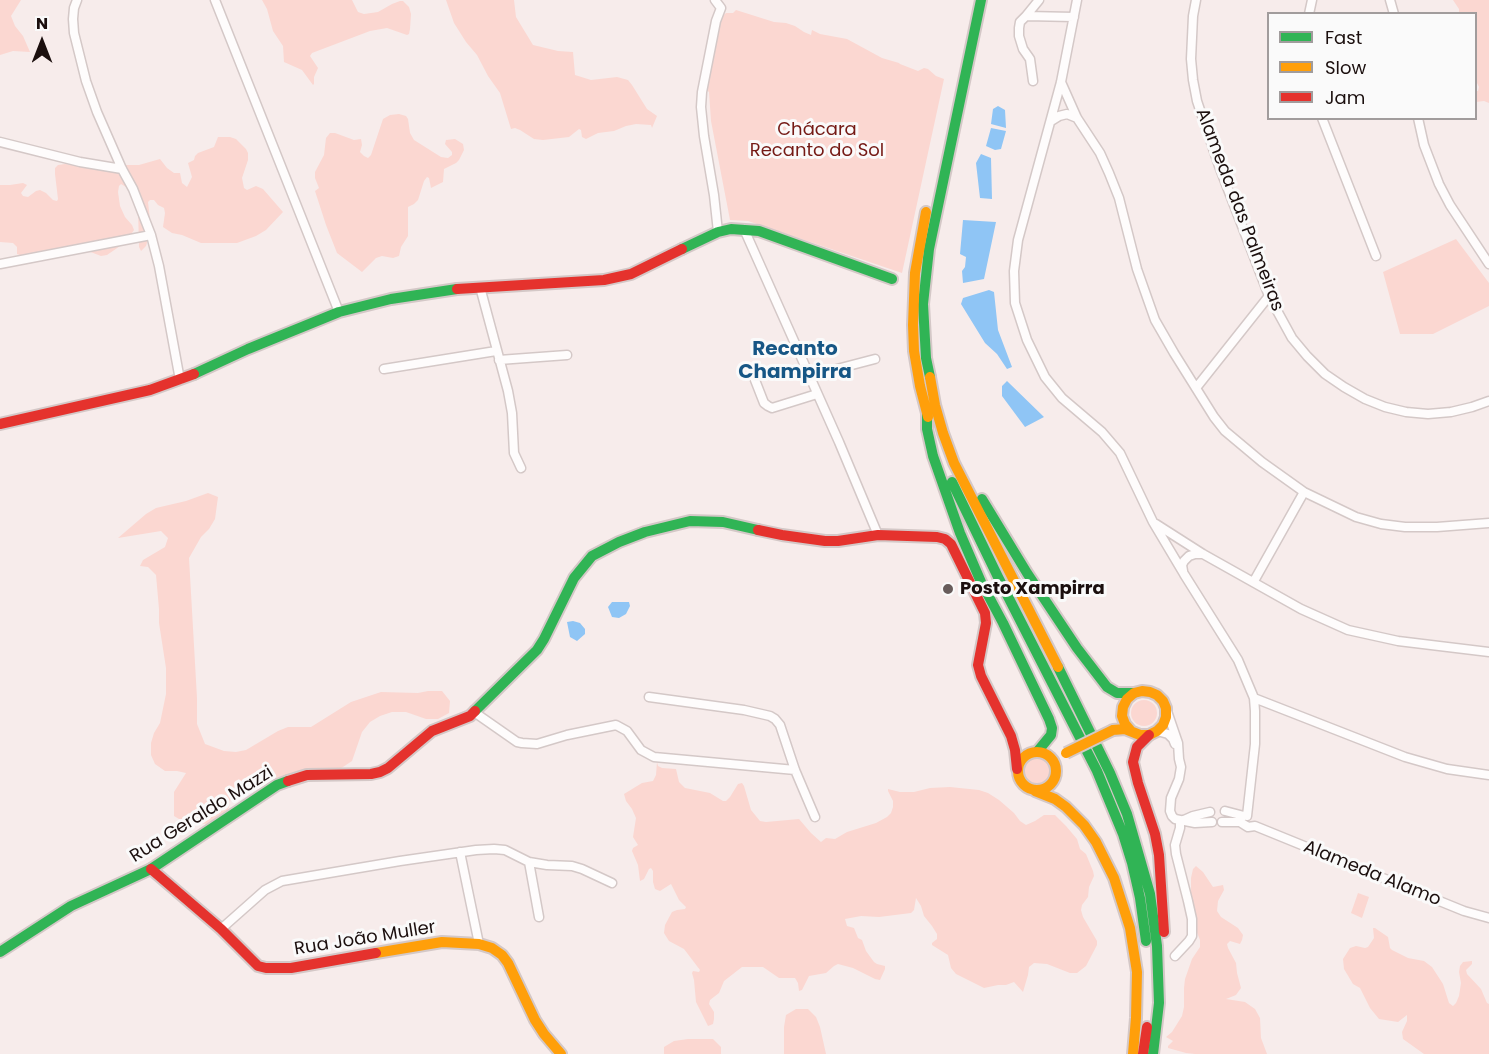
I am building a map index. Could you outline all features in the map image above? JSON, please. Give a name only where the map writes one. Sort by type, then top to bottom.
[{"type":"main road","points":[[970,0],[915,273],[914,351],[920,386],[943,433],[954,463],[1084,719],[1127,814],[1144,871],[1153,914],[1157,946],[1159,1003]]},
{"type":"main road","points":[[981,0],[929,249],[924,322],[931,408],[945,465],[959,497],[1097,771],[1123,834],[1140,898],[1148,961],[1148,1015],[1143,1054]]},
{"type":"main road","points":[[0,424],[150,390],[180,380],[339,312],[391,299],[446,290],[616,278],[631,274],[718,232],[731,229],[759,231],[892,279]]},
{"type":"main road","points":[[931,408],[947,428],[966,472],[985,505],[1077,648],[1111,691],[1123,694],[1150,692],[1157,695],[1166,708],[1163,725],[1137,747],[1133,762],[1155,834],[1162,891],[1164,972],[1154,1054]]},
{"type":"main road","points":[[931,408],[927,429],[933,456],[960,533],[981,582],[1003,623],[1052,728],[1051,735],[1037,753]]},
{"type":"main road","name":"Rua Geraldo Mazzi","points":[[0,952],[71,906],[152,869],[277,785],[307,775],[371,774],[388,768],[432,731],[474,712],[537,650],[574,578],[592,556],[645,532],[690,521],[723,522],[782,535],[825,541],[878,535],[945,539],[951,544],[985,613],[986,623],[978,665],[981,676],[1011,736]]},
{"type":"main road","points":[[1113,730],[1122,716],[1127,699],[1134,693]]},
{"type":"main road","points":[[1122,716],[1131,731]]},
{"type":"main road","points":[[1017,769],[1024,757],[1037,753],[1065,753],[1113,730],[1125,729],[1140,735],[1153,733]]},
{"type":"main road","points":[[1011,736],[1037,753],[1051,758],[1055,764],[1055,779],[1050,786],[1035,791]]},
{"type":"main road","points":[[1011,736],[1018,777],[1022,784],[1028,789],[1055,799],[1084,825],[1096,842],[1114,878],[1130,928],[1137,972],[1133,1054]]},
{"type":"main road","points":[[1056,771],[1065,753]]},
{"type":"main road","name":"Rua João Muller","points":[[152,869],[221,928],[258,966],[266,968],[291,968],[442,942],[479,944],[492,948],[508,963],[535,1020],[561,1054]]},
{"type":"street","points":[[77,0],[74,8],[74,33],[86,81],[151,235],[180,380]]},
{"type":"street","points":[[214,0],[339,312]]},
{"type":"street","points":[[715,0],[721,8],[716,21],[701,107],[718,232]]},
{"type":"street","points":[[1033,81],[1030,59],[1023,49],[1018,36],[1018,28],[1020,22],[1039,0]]},
{"type":"street","points":[[1077,0],[1061,82],[1018,240],[1014,271],[1015,303],[1027,340],[1045,377],[1062,398],[1102,432],[1120,453],[1153,522],[1238,660],[1254,698],[1256,723],[1244,818]]},
{"type":"street","name":"Alameda das Palmeiras","points":[[1196,0],[1191,58],[1197,101],[1219,166],[1269,296],[1292,338],[1325,374],[1365,399],[1385,406],[1406,412],[1428,414],[1451,412],[1489,401]]},
{"type":"street","points":[[1026,16],[1074,17]]},
{"type":"street","points":[[1061,82],[1077,118],[1100,153],[1119,198],[1137,269],[1155,320],[1214,417],[1225,431],[1262,462],[1304,492],[1356,517],[1381,524],[1405,527],[1489,523]]},
{"type":"street","points":[[1051,121],[1067,114],[1077,118]]},
{"type":"street","points":[[1323,120],[1376,256]]},
{"type":"street","points":[[1418,120],[1424,145],[1439,184],[1450,205],[1489,264]]},
{"type":"street","points":[[0,142],[80,162],[122,169]]},
{"type":"street","points":[[744,229],[878,535]]},
{"type":"street","points":[[0,264],[151,235]]},
{"type":"street","points":[[480,287],[510,403],[514,453],[521,468]]},
{"type":"street","points":[[1196,388],[1269,296]]},
{"type":"street","points":[[384,369],[496,351]]},
{"type":"street","points":[[500,360],[567,355]]},
{"type":"street","points":[[810,376],[875,359]]},
{"type":"street","points":[[755,380],[764,403],[772,408],[817,394]]},
{"type":"street","points":[[1254,581],[1304,492]]},
{"type":"street","points":[[1153,522],[1203,554],[1301,609],[1348,630],[1398,641],[1489,652]]},
{"type":"street","points":[[1184,574],[1182,565],[1186,558],[1192,554],[1203,554]]},
{"type":"street","points":[[649,697],[744,710],[770,716],[780,725],[795,770],[815,817]]},
{"type":"street","points":[[1254,698],[1405,757],[1447,769],[1489,775]]},
{"type":"street","points":[[1166,708],[1178,742],[1181,767],[1171,798],[1172,816],[1175,819],[1195,823],[1212,822]]},
{"type":"street","points":[[474,712],[517,742],[522,743],[537,744],[616,725],[627,731],[641,750],[654,757],[795,770]]},
{"type":"street","points":[[1153,733],[1168,734],[1178,750]]},
{"type":"street","points":[[1225,811],[1244,818]]},
{"type":"street","points":[[1182,820],[1210,812]]},
{"type":"street","points":[[1222,822],[1244,818]]},
{"type":"street","name":"Alameda Alamo","points":[[1244,818],[1254,821],[1256,826],[1464,911],[1489,918]]},
{"type":"street","points":[[1175,956],[1189,941],[1192,930],[1192,920],[1175,845],[1182,820]]},
{"type":"street","points":[[221,928],[265,890],[282,881],[460,852],[505,850],[529,862],[582,869],[612,883]]},
{"type":"street","points":[[460,852],[479,944]]},
{"type":"street","points":[[529,862],[539,917]]},
{"type":"green space","points":[[0,0],[21,0],[11,16],[30,52],[13,51],[0,55]]},
{"type":"green space","points":[[262,0],[352,0],[358,12],[364,14],[378,12],[403,1],[409,7],[411,14],[409,34],[387,28],[370,31],[312,53],[310,56],[318,68],[313,85],[302,70],[284,62],[283,46],[273,31]]},
{"type":"green space","points":[[446,0],[514,0],[516,17],[533,45],[573,52],[575,75],[591,80],[617,77],[628,80],[647,109],[657,116],[652,128],[651,125],[636,124],[598,133],[586,139],[582,137],[579,129],[569,137],[543,140],[534,139],[515,128],[511,129],[500,93],[454,23]]},
{"type":"green space","points":[[1453,0],[1489,0],[1489,103],[1477,102],[1479,87],[1477,83],[1477,12],[1459,12]]},
{"type":"green space","name":"Chácara Recanto do Sol","points":[[736,10],[795,26],[811,35],[812,30],[820,34],[847,39],[882,58],[918,71],[928,69],[944,79],[902,273],[748,221],[730,220],[711,121],[709,92],[703,87],[701,74],[711,31],[716,22],[726,13],[733,13]]},
{"type":"green space","points":[[399,114],[408,119],[410,133],[414,140],[441,157],[448,158],[452,155],[445,144],[446,140],[455,139],[463,144],[464,150],[456,163],[444,169],[443,182],[431,188],[427,177],[418,200],[408,207],[408,236],[401,247],[399,256],[376,258],[362,272],[337,253],[315,191],[319,188],[315,172],[324,155],[326,138],[330,133],[354,140],[361,139],[360,152],[368,158],[383,119]]},
{"type":"green space","points":[[218,137],[236,139],[246,149],[248,160],[242,178],[244,188],[247,190],[256,186],[263,189],[283,212],[266,230],[256,236],[237,243],[201,243],[172,233],[163,227],[164,208],[154,200],[150,200],[148,202],[151,229],[146,246],[141,251],[138,207],[131,193],[121,184],[118,192],[120,206],[134,230],[126,242],[107,255],[101,256],[88,251],[25,257],[17,254],[17,247],[13,243],[0,242],[0,185],[23,183],[27,185],[21,193],[23,196],[28,197],[40,190],[57,201],[55,168],[58,165],[95,168],[139,165],[160,159],[174,173],[180,173],[182,183],[187,187],[192,177],[188,163],[194,160],[198,153],[214,147]]},
{"type":"green space","points":[[1456,239],[1489,283],[1489,306],[1433,334],[1400,334],[1383,272]]},
{"type":"green space","points":[[208,493],[218,497],[215,519],[189,558],[197,724],[205,744],[224,751],[246,750],[278,731],[288,727],[311,727],[351,702],[381,692],[442,691],[450,701],[449,713],[438,719],[426,719],[406,712],[392,712],[370,722],[362,732],[352,761],[340,769],[321,776],[261,778],[242,785],[232,793],[227,815],[219,822],[208,824],[184,822],[174,816],[174,792],[186,773],[165,771],[155,764],[151,755],[151,743],[160,723],[166,694],[166,668],[159,623],[156,575],[148,567],[140,566],[143,560],[165,547],[168,538],[161,531],[118,538],[156,508]]},
{"type":"green space","points":[[1144,700],[1153,704],[1157,713],[1153,722],[1144,726],[1135,722],[1131,713],[1135,704]]},
{"type":"green space","points":[[1036,756],[1046,760],[1050,770],[1046,780],[1036,784],[1026,780],[1022,770],[1026,760]]},
{"type":"green space","points":[[657,762],[662,768],[676,769],[679,782],[685,788],[710,793],[723,801],[726,801],[738,784],[742,783],[751,810],[760,821],[799,819],[821,842],[826,838],[835,839],[887,817],[893,807],[888,789],[900,792],[950,787],[979,790],[999,800],[1026,825],[1044,815],[1055,815],[1077,839],[1093,871],[1094,876],[1088,897],[1081,910],[1097,945],[1086,966],[1077,973],[1070,973],[1047,964],[1034,963],[1029,967],[1023,992],[1014,982],[984,988],[956,974],[951,968],[948,955],[932,945],[937,939],[937,934],[924,916],[916,898],[914,910],[911,913],[845,919],[847,926],[854,928],[874,962],[885,966],[880,980],[838,964],[826,973],[809,976],[802,990],[799,991],[795,978],[779,978],[763,967],[742,967],[724,981],[719,993],[710,1000],[709,1004],[714,1012],[714,1019],[713,1024],[708,1026],[696,1002],[692,973],[700,970],[684,949],[669,941],[664,933],[665,925],[672,912],[686,907],[679,900],[671,884],[660,891],[655,889],[651,868],[640,881],[638,865],[632,851],[638,845],[633,837],[636,818],[624,794],[642,783],[653,781]]},
{"type":"green space","points":[[1196,866],[1213,887],[1223,885],[1224,890],[1218,901],[1217,911],[1243,935],[1240,944],[1230,941],[1227,944],[1236,963],[1241,988],[1236,995],[1226,999],[1245,1002],[1255,1009],[1260,1018],[1261,1038],[1267,1054],[1195,1054],[1168,1048],[1173,1041],[1166,1037],[1182,1016],[1185,979],[1192,959],[1200,947],[1191,912],[1191,878]]},
{"type":"green space","points":[[1358,893],[1369,897],[1362,918],[1351,913]]},
{"type":"green space","points":[[1373,928],[1388,937],[1392,950],[1408,958],[1424,961],[1432,967],[1443,984],[1449,1003],[1453,1006],[1459,996],[1460,966],[1463,962],[1472,961],[1466,970],[1467,974],[1481,989],[1489,1004],[1489,1054],[1424,1054],[1403,1039],[1402,1032],[1407,1015],[1398,1022],[1379,1019],[1370,1008],[1360,988],[1353,984],[1344,969],[1343,959],[1350,948],[1368,947],[1374,938]]},
{"type":"green space","points":[[796,1009],[808,1009],[816,1017],[826,1054],[784,1054],[786,1015]]},
{"type":"green space","points":[[713,1039],[721,1047],[721,1054],[664,1054],[664,1047],[674,1041]]},
{"type":"water","points":[[998,106],[1005,110],[1006,128],[991,124],[993,109]]},
{"type":"water","points":[[991,128],[1006,131],[1001,149],[995,150],[986,146]]},
{"type":"water","points":[[981,154],[991,158],[992,199],[980,198],[976,163]]},
{"type":"water","points":[[963,220],[996,222],[984,279],[963,283],[962,271],[966,257],[960,254]]},
{"type":"water","points":[[989,290],[994,292],[998,330],[1012,367],[1007,369],[997,354],[985,343],[961,304],[963,298]]},
{"type":"water","points":[[1007,381],[1044,417],[1025,427],[1002,396],[1002,386]]},
{"type":"water","points":[[612,602],[629,602],[630,606],[626,614],[619,618],[612,617],[608,607]]},
{"type":"water","points":[[567,622],[580,623],[585,629],[585,634],[577,641],[570,637]]},
{"type":"traffic: fast","points":[[930,377],[926,358],[923,304],[929,249],[981,0]]},
{"type":"traffic: fast","points":[[682,249],[718,232],[731,229],[759,231],[892,279]]},
{"type":"traffic: fast","points":[[194,374],[339,312],[391,299],[457,289]]},
{"type":"traffic: fast","points":[[927,411],[927,429],[933,456],[960,533],[981,582],[1003,623],[1052,728],[1051,735],[1037,752]]},
{"type":"traffic: fast","points":[[952,482],[1097,771],[1123,834],[1132,863],[1146,941]]},
{"type":"traffic: fast","points":[[982,499],[1027,573],[1077,648],[1107,687],[1117,693],[1134,693]]},
{"type":"traffic: fast","points":[[475,711],[537,650],[574,578],[592,556],[645,532],[690,521],[723,522],[758,530]]},
{"type":"traffic: fast","points":[[1058,667],[1110,773],[1127,814],[1150,894],[1157,946],[1159,1003],[1153,1054]]},
{"type":"traffic: fast","points":[[0,952],[71,906],[151,869],[277,785],[288,781]]},
{"type":"traffic: slow","points":[[926,212],[915,273],[913,325],[914,351],[928,417]]},
{"type":"traffic: slow","points":[[930,377],[935,405],[954,463],[1058,667]]},
{"type":"traffic: slow","points":[[1113,730],[1125,729],[1140,735],[1149,735],[1157,731],[1163,725],[1166,717],[1166,708],[1157,695],[1142,691],[1134,693],[1127,699],[1122,716],[1131,731]]},
{"type":"traffic: slow","points":[[1066,753],[1113,730]]},
{"type":"traffic: slow","points":[[1037,752],[1051,757],[1056,771],[1051,785],[1037,790],[1023,785],[1018,771],[1023,757],[1037,752]]},
{"type":"traffic: slow","points":[[1035,791],[1055,799],[1084,825],[1096,842],[1114,878],[1130,928],[1137,972],[1133,1054]]},
{"type":"traffic: slow","points":[[376,953],[442,942],[479,944],[492,948],[508,963],[535,1020],[561,1054]]},
{"type":"traffic: jam","points":[[457,289],[604,280],[631,274],[682,249]]},
{"type":"traffic: jam","points":[[0,424],[150,390],[194,374]]},
{"type":"traffic: jam","points":[[758,530],[825,541],[878,535],[937,537],[951,544],[985,613],[986,623],[978,665],[981,676],[1011,736],[1017,769]]},
{"type":"traffic: jam","points":[[288,781],[307,775],[380,772],[388,768],[432,731],[470,716],[475,711]]},
{"type":"traffic: jam","points":[[1149,735],[1137,747],[1133,762],[1155,834],[1159,855],[1164,932]]},
{"type":"traffic: jam","points":[[151,869],[221,929],[258,966],[291,968],[376,953]]},
{"type":"traffic: jam","points":[[1143,1054],[1147,1027]]},
{"type":"place","name":"Posto Xampirra","points":[[948,589]]},
{"type":"district","name":"Recanto Champirra","points":[[795,362]]}]
